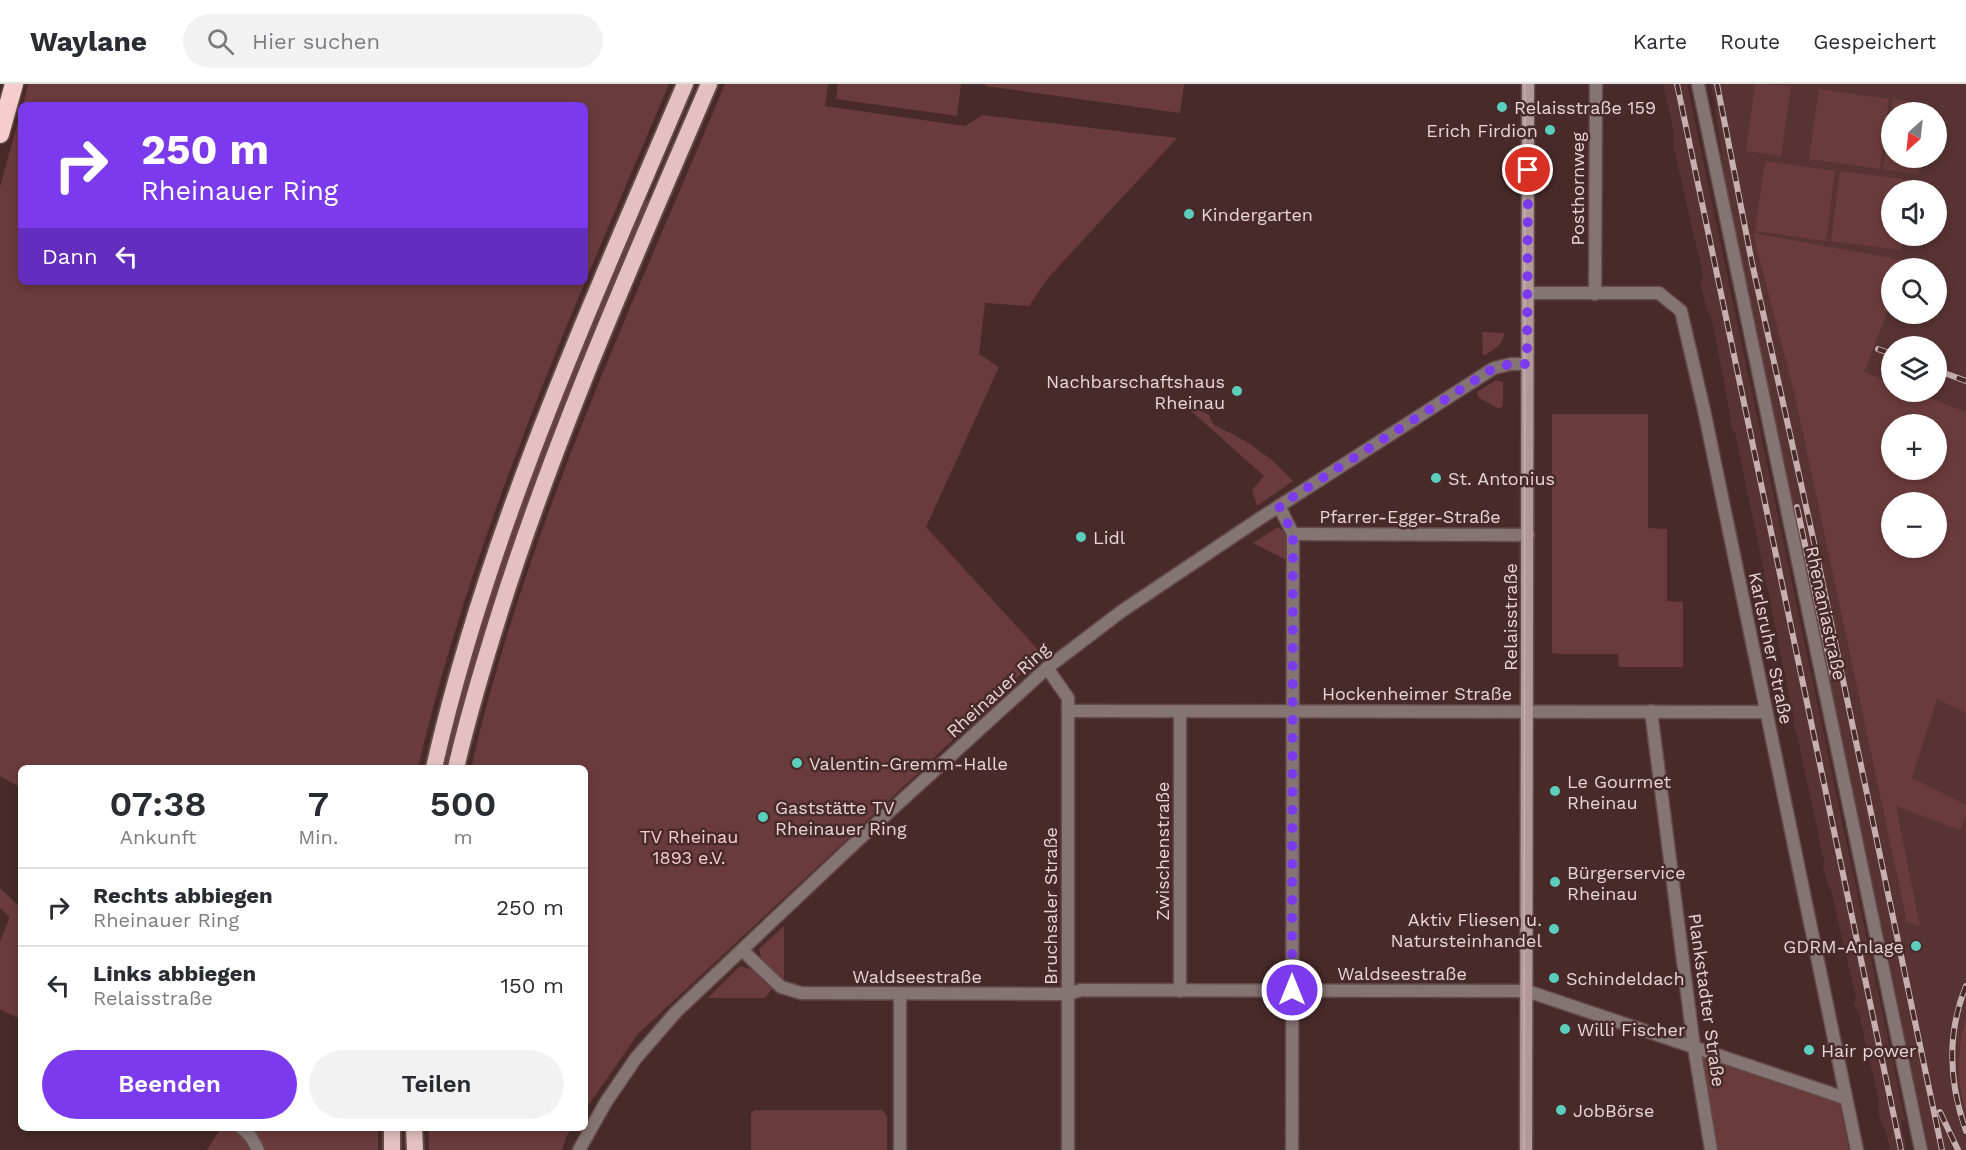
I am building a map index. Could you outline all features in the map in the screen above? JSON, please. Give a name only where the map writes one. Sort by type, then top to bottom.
[{"type":"highway","points":[[0,134],[14,84]]},
{"type":"highway","points":[[435,765],[468,639],[512,506],[571,353],[685,84]]},
{"type":"highway","points":[[457,765],[478,683],[530,519],[593,357],[709,84]]},
{"type":"highway","points":[[392,1131],[392,1150]]},
{"type":"highway","points":[[414,1131],[415,1150]]},
{"type":"main road","name":"Relaisstraße","points":[[1526,1150],[1528,84]]},
{"type":"street","name":"Posthornweg","points":[[1595,294],[1596,84]]},
{"type":"street","name":"Rhenaniastraße","points":[[1698,84],[1921,1150]]},
{"type":"street","name":"Karlsruher Straße","points":[[1528,293],[1659,293],[1681,311],[1704,410],[1857,1150]]},
{"type":"street","name":"Rheinauer Ring","points":[[579,1150],[606,1102],[636,1058],[676,1012],[855,843],[1047,668],[1122,611],[1279,506],[1494,368],[1511,364],[1527,364]]},
{"type":"street","points":[[1279,506],[1293,534],[1292,1150]]},
{"type":"street","name":"Pfarrer-Egger-Straße","points":[[1293,534],[1528,535]]},
{"type":"street","name":"Bruchsaler Straße","points":[[1047,668],[1068,698],[1068,1150]]},
{"type":"street","name":"Hockenheimer Straße","points":[[1068,711],[1766,712]]},
{"type":"street","name":"Zwischenstraße","points":[[1180,711],[1180,991]]},
{"type":"street","name":"Plankstadter Straße","points":[[1651,711],[1694,1047],[1711,1150]]},
{"type":"street","name":"Waldseestraße","points":[[742,950],[781,987],[793,992],[900,994],[1068,994],[1081,990],[1527,992],[1845,1098]]},
{"type":"street","points":[[900,994],[900,1150]]},
{"type":"street","points":[[245,1131],[258,1150]]},
{"type":"shaded area","points":[[1663,84],[1687,84],[1905,1120],[1901,1121],[1906,1150],[1890,1150],[1879,1116],[1879,1102],[1859,1014],[1854,1004],[1856,998],[1831,890],[1823,868],[1824,861],[1797,735],[1793,726],[1794,721],[1767,586],[1763,577],[1764,571],[1735,433],[1730,423],[1711,315],[1707,310],[1700,283],[1703,275],[1673,145],[1674,133]]},
{"type":"shaded area","points":[[1711,84],[1966,84],[1966,1150],[1929,1150],[1726,189]]},
{"type":"green space","points":[[28,84],[669,84],[588,275],[588,102],[24,102]]},
{"type":"green space","name":"TV Rheinau 1893 e.V.","points":[[725,84],[828,84],[825,106],[965,126],[983,115],[1177,138],[1048,278],[1029,306],[985,303],[979,354],[999,367],[926,527],[1042,654],[916,775],[638,1034],[588,1106],[588,765],[472,765],[494,680],[521,592],[583,421]]},
{"type":"green space","points":[[838,84],[961,84],[957,116],[836,99]]},
{"type":"green space","points":[[985,84],[1184,84],[1180,113],[985,86]]},
{"type":"green space","points":[[1755,84],[1791,86],[1781,156],[1746,151]]},
{"type":"green space","points":[[1819,89],[1889,99],[1889,102],[1881,102],[1880,169],[1809,159]]},
{"type":"green space","points":[[1893,99],[1914,102],[1893,102]]},
{"type":"green space","points":[[18,122],[18,285],[584,285],[491,522],[451,644],[419,765],[18,765],[18,786],[0,776],[0,187]]},
{"type":"green space","points":[[1765,161],[1835,171],[1826,241],[1755,231]]},
{"type":"green space","points":[[1883,168],[1919,168],[1918,174]]},
{"type":"green space","points":[[1840,171],[1910,180],[1881,180],[1881,246],[1902,246],[1901,250],[1831,241]]},
{"type":"green space","points":[[646,200],[649,202],[536,480],[488,623],[449,765],[443,765],[483,616],[530,480],[631,230]]},
{"type":"green space","points":[[1753,233],[1891,258],[1881,258],[1883,324],[1864,372],[1881,379],[1881,402],[1940,402],[1966,412],[1966,713],[1937,699],[1912,778],[1966,805],[1966,815],[1960,830],[1896,806],[1920,926],[1907,922],[1795,396]]},
{"type":"green space","points":[[1482,332],[1504,333],[1500,344],[1483,356]]},
{"type":"green space","points":[[1496,380],[1503,382],[1503,406],[1499,409],[1478,397],[1477,392]]},
{"type":"green space","points":[[1194,408],[1209,415],[1213,424],[1247,442],[1272,460],[1293,481],[1257,506],[1252,490],[1264,476],[1191,411]]},
{"type":"green space","points":[[1552,414],[1648,414],[1648,528],[1667,529],[1667,601],[1683,602],[1683,667],[1619,667],[1618,654],[1552,653]]},
{"type":"green space","points":[[1278,527],[1286,537],[1286,560],[1253,543]]},
{"type":"green space","points":[[0,888],[18,905],[18,1018],[0,1009],[0,941],[10,917],[0,908]]},
{"type":"green space","points":[[784,926],[784,980],[762,960],[759,949]]},
{"type":"green space","points":[[740,966],[752,970],[772,989],[765,998],[708,998]]},
{"type":"green space","points":[[1966,1019],[1966,1110],[1959,1077],[1959,1064]]},
{"type":"green space","points":[[1694,1047],[1839,1101],[1849,1150],[1713,1150]]},
{"type":"green space","points":[[754,1110],[882,1110],[887,1116],[887,1150],[751,1150],[751,1114]]},
{"type":"green space","points":[[219,1131],[378,1131],[378,1150],[207,1150]]},
{"type":"green space","points":[[429,1131],[570,1131],[562,1150],[429,1150]]},
{"type":"tram line","points":[[1524,1150],[1525,84]]},
{"type":"railway","points":[[1677,84],[1901,1150]]},
{"type":"railway","points":[[1717,84],[1752,263],[1815,547],[1942,1150]]},
{"type":"railway","points":[[1947,374],[1966,381]]},
{"type":"railway","points":[[1797,507],[1833,677]]},
{"type":"railway","points":[[1966,986],[1955,1023],[1952,1059],[1956,1095],[1966,1131]]},
{"type":"railway","points":[[1940,1112],[1958,1150]]},
{"type":"place","name":"Relaisstraße 159","points":[[1502,107]]},
{"type":"place","name":"Erich Firdion","points":[[1550,130]]},
{"type":"place","name":"Kindergarten","points":[[1189,214]]},
{"type":"place","name":"Nachbarschaftshaus Rheinau","points":[[1237,391]]},
{"type":"place","name":"St. Antonius","points":[[1436,478]]},
{"type":"place","name":"Lidl","points":[[1081,537]]},
{"type":"place","name":"Valentin-Gremm-Halle","points":[[797,763]]},
{"type":"place","name":"Le Gourmet Rheinau","points":[[1555,791]]},
{"type":"place","name":"Gaststätte TV Rheinauer Ring","points":[[763,817]]},
{"type":"place","name":"Bürgerservice Rheinau","points":[[1555,882]]},
{"type":"place","name":"Aktiv Fliesen u. Natursteinhandel","points":[[1554,929]]},
{"type":"place","name":"GDRM-Anlage","points":[[1916,946]]},
{"type":"place","name":"Schindeldach","points":[[1554,978]]},
{"type":"place","name":"Willi Fischer","points":[[1565,1029]]},
{"type":"place","name":"Hair power","points":[[1809,1050]]},
{"type":"place","name":"JobBörse","points":[[1561,1110]]},
{"type":"route","points":[[1292,990],[1293,534],[1279,506],[1494,368],[1511,364],[1527,364],[1528,170]]}]
